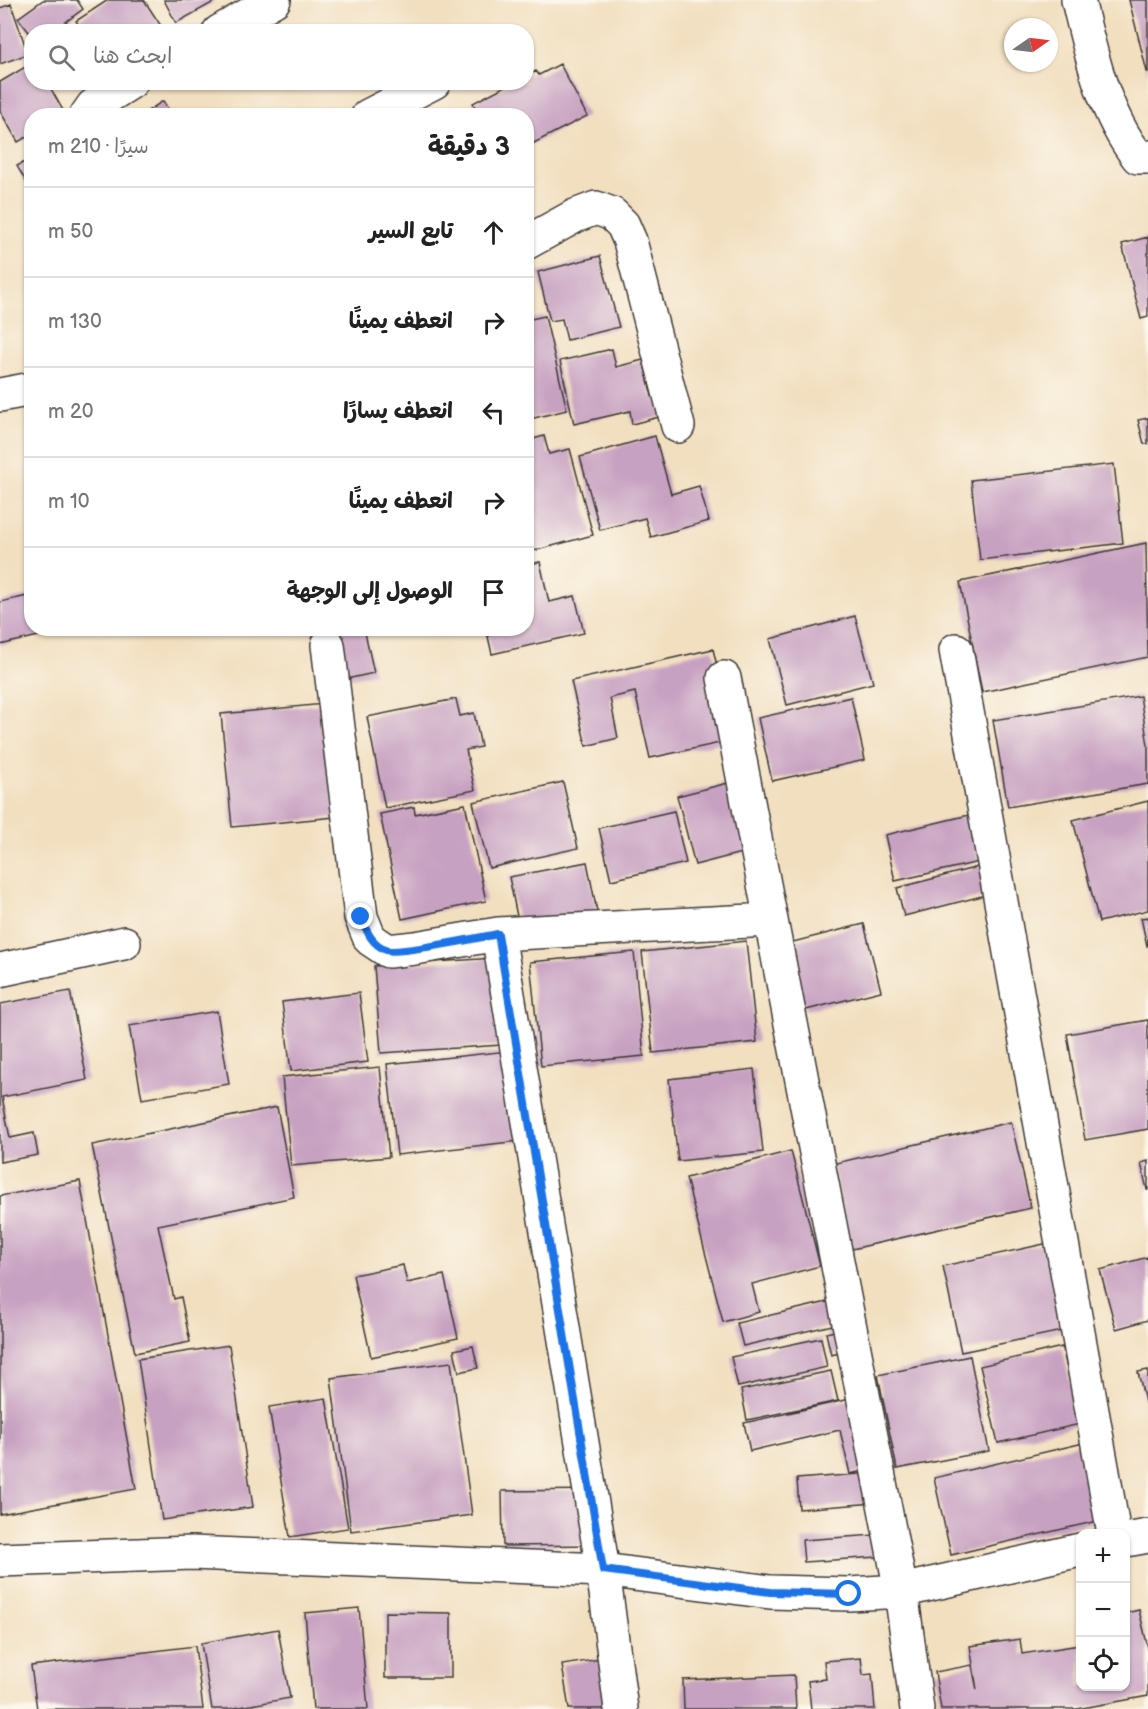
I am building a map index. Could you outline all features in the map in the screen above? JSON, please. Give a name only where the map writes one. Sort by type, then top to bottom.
[{"type":"street","points":[[233,24],[274,0]]},
{"type":"street","points":[[1078,0],[1094,65],[1122,137],[1138,157],[1148,157]]},
{"type":"street","points":[[92,108],[118,90]]},
{"type":"street","points":[[384,108],[418,90]]},
{"type":"street","points":[[534,239],[575,216],[596,208],[612,214],[623,225],[630,241],[678,426]]},
{"type":"street","points":[[0,395],[24,390]]},
{"type":"street","points":[[328,645],[361,917],[370,939],[388,951],[498,934],[771,920]]},
{"type":"street","points":[[956,650],[1113,1529]]},
{"type":"street","points":[[724,678],[901,1591],[917,1709]]},
{"type":"street","points":[[498,934],[603,1570],[621,1709]]},
{"type":"street","points":[[0,970],[123,943]]},
{"type":"street","points":[[1130,1539],[1148,1536]]},
{"type":"street","points":[[0,1560],[192,1553],[603,1570],[770,1592],[849,1594],[901,1591],[1076,1551]]},
{"type":"building","points":[[43,0],[77,0],[83,9],[63,24],[24,26],[18,18]]},
{"type":"building","points":[[108,0],[144,0],[160,24],[78,24],[76,21]]},
{"type":"building","points":[[164,0],[213,0],[214,2],[176,23]]},
{"type":"building","points":[[1129,0],[1148,0],[1148,72],[1147,72]]},
{"type":"building","points":[[11,4],[24,42],[24,55],[0,64],[0,8]]},
{"type":"building","points":[[560,64],[587,116],[534,143],[534,108],[476,108],[473,103],[498,90],[534,90],[534,72],[536,71],[539,75]]},
{"type":"building","points":[[24,68],[24,90],[52,90],[62,108],[24,108],[24,139],[18,142],[0,111],[0,82]]},
{"type":"building","points":[[163,101],[167,108],[152,108]]},
{"type":"building","points":[[24,162],[24,178],[17,166]]},
{"type":"building","points":[[1148,237],[1148,317],[1141,319],[1122,244]]},
{"type":"building","points":[[600,256],[619,327],[567,340],[562,319],[550,321],[538,272]]},
{"type":"building","points":[[545,316],[567,410],[534,418],[534,318]]},
{"type":"building","points":[[612,349],[616,367],[643,360],[652,396],[666,393],[671,414],[632,424],[630,411],[574,424],[560,361]]},
{"type":"building","points":[[1148,418],[1148,444],[1144,444],[1138,420]]},
{"type":"building","points":[[544,436],[549,454],[570,449],[593,535],[534,551],[534,439]]},
{"type":"building","points":[[655,436],[671,494],[699,486],[709,521],[651,537],[645,518],[600,530],[580,457]]},
{"type":"building","points":[[1114,464],[1123,543],[980,560],[971,480]]},
{"type":"building","points":[[1146,543],[1148,657],[982,692],[960,582]]},
{"type":"building","points":[[540,562],[549,602],[575,596],[584,633],[492,654],[488,636],[534,636],[534,563]]},
{"type":"building","points":[[24,597],[24,636],[38,636],[0,645],[0,602]]},
{"type":"building","points":[[855,616],[873,683],[787,705],[770,639]]},
{"type":"building","points":[[324,636],[366,636],[374,673],[333,682]]},
{"type":"building","points":[[713,649],[734,740],[650,758],[635,692],[610,698],[618,738],[586,746],[571,681]]},
{"type":"building","points":[[1140,696],[1148,745],[1148,784],[1008,807],[993,720]]},
{"type":"building","points":[[851,697],[865,760],[772,781],[758,718]]},
{"type":"building","points":[[456,699],[460,716],[474,713],[481,747],[466,750],[475,790],[385,808],[367,717]]},
{"type":"building","points":[[324,704],[335,817],[232,827],[221,714]]},
{"type":"building","points":[[563,782],[578,848],[489,868],[473,802]]},
{"type":"building","points":[[732,782],[749,851],[695,865],[677,796]]},
{"type":"building","points":[[1148,801],[1148,910],[1099,922],[1073,820]]},
{"type":"building","points":[[465,804],[486,901],[402,919],[380,814],[414,807],[415,814]]},
{"type":"building","points":[[674,811],[686,863],[611,880],[599,828]]},
{"type":"building","points":[[969,815],[979,862],[895,881],[885,835]]},
{"type":"building","points":[[587,862],[600,926],[522,941],[509,877]]},
{"type":"building","points":[[982,866],[990,894],[904,916],[897,888]]},
{"type":"building","points":[[1148,917],[1148,945],[1147,946],[1141,918]]},
{"type":"building","points":[[864,924],[881,991],[806,1010],[789,943]]},
{"type":"building","points":[[746,941],[757,1042],[653,1053],[642,952]]},
{"type":"building","points":[[634,952],[644,1056],[541,1066],[530,962]]},
{"type":"building","points":[[495,958],[502,1045],[381,1053],[374,966]]},
{"type":"building","points":[[70,991],[87,1080],[2,1097],[10,1138],[34,1133],[38,1155],[0,1162],[0,1004]]},
{"type":"building","points":[[359,993],[368,1062],[291,1071],[282,1002]]},
{"type":"building","points":[[217,1011],[229,1084],[142,1099],[129,1026]]},
{"type":"building","points":[[1148,1020],[1148,1129],[1085,1140],[1067,1034]]},
{"type":"building","points":[[508,1051],[519,1141],[397,1155],[387,1064]]},
{"type":"building","points":[[380,1067],[389,1157],[291,1166],[282,1077]]},
{"type":"building","points":[[754,1069],[763,1152],[678,1161],[669,1079]]},
{"type":"building","points":[[277,1107],[294,1197],[158,1225],[174,1299],[181,1297],[190,1342],[135,1353],[92,1145]]},
{"type":"building","points":[[1011,1122],[1031,1208],[852,1249],[832,1164]]},
{"type":"building","points":[[791,1151],[820,1266],[752,1284],[759,1312],[723,1322],[686,1178]]},
{"type":"building","points":[[1148,1161],[1148,1190],[1147,1190],[1141,1163]]},
{"type":"building","points":[[80,1181],[136,1489],[0,1514],[0,1196]]},
{"type":"building","points":[[1049,1243],[1067,1330],[961,1352],[943,1266]]},
{"type":"building","points":[[1148,1257],[1148,1320],[1116,1329],[1100,1270]]},
{"type":"building","points":[[403,1265],[407,1283],[444,1275],[458,1338],[371,1357],[353,1275]]},
{"type":"building","points":[[836,1300],[841,1323],[743,1346],[737,1323]]},
{"type":"building","points":[[843,1329],[848,1351],[831,1355],[826,1333]]},
{"type":"building","points":[[821,1338],[827,1367],[738,1387],[731,1357]]},
{"type":"building","points":[[229,1345],[253,1507],[162,1520],[138,1359]]},
{"type":"building","points":[[473,1346],[478,1368],[459,1372],[454,1350]]},
{"type":"building","points":[[1062,1347],[1080,1424],[998,1443],[980,1366]]},
{"type":"building","points":[[970,1356],[989,1451],[897,1469],[878,1375]]},
{"type":"building","points":[[451,1362],[472,1515],[351,1531],[331,1378]]},
{"type":"building","points":[[1148,1370],[1148,1410],[1147,1410],[1138,1372]]},
{"type":"building","points":[[831,1371],[838,1401],[747,1420],[741,1390]]},
{"type":"building","points":[[859,1397],[876,1468],[850,1474],[840,1430],[750,1451],[744,1423]]},
{"type":"building","points":[[326,1398],[348,1528],[290,1537],[269,1407]]},
{"type":"building","points":[[1105,1438],[1123,1515],[951,1555],[934,1478]]},
{"type":"building","points":[[872,1473],[875,1503],[799,1509],[797,1479]]},
{"type":"building","points":[[600,1490],[601,1545],[503,1546],[502,1491]]},
{"type":"building","points":[[876,1535],[878,1557],[804,1562],[802,1540]]},
{"type":"building","points":[[359,1608],[368,1709],[313,1709],[305,1613]]},
{"type":"building","points":[[1139,1610],[1148,1648],[1148,1696],[1077,1709],[941,1709],[935,1672],[972,1665],[977,1690],[970,1646],[1020,1639],[1022,1654],[1076,1646],[1076,1691],[1130,1691],[1130,1612]]},
{"type":"building","points":[[385,1612],[451,1613],[451,1678],[385,1678]]},
{"type":"building","points":[[278,1629],[290,1698],[229,1709],[212,1709],[201,1643]]},
{"type":"building","points":[[195,1646],[203,1709],[37,1709],[31,1666]]},
{"type":"building","points":[[861,1658],[863,1675],[872,1674],[875,1709],[811,1709],[808,1681],[826,1679],[824,1661]]},
{"type":"building","points":[[600,1659],[608,1709],[569,1709],[562,1665]]},
{"type":"building","points":[[794,1675],[796,1709],[684,1709],[683,1680]]},
{"type":"route","points":[[361,917],[370,939],[388,951],[498,934],[603,1570],[770,1592],[849,1594]]}]
